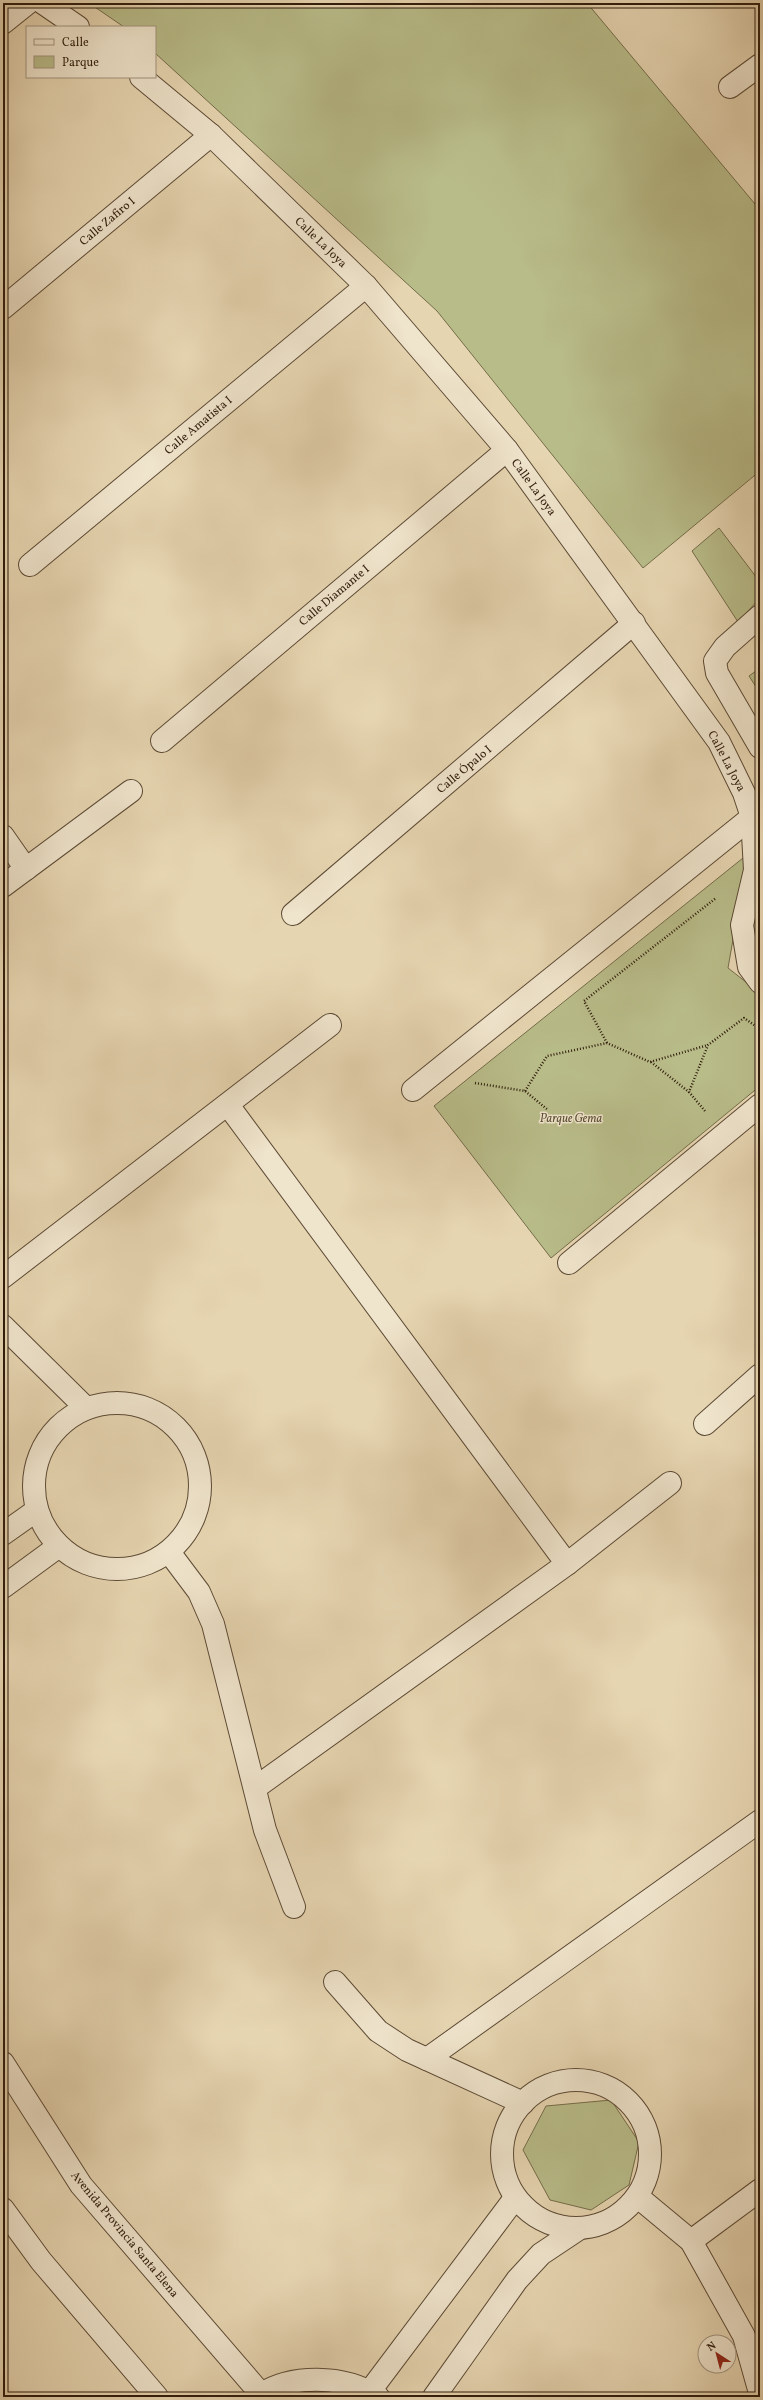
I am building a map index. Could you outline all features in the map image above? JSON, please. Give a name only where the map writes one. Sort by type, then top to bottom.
[{"type":"street","points":[[3,23],[28,3]]},
{"type":"street","points":[[43,3],[77,26]]},
{"type":"street","points":[[730,86],[760,65]]},
{"type":"street","name":"Calle La Joya","points":[[142,78],[212,135],[366,286],[507,450],[719,742],[744,793],[752,817],[756,870],[742,925],[749,967],[760,982]]},
{"type":"street","name":"Calle Zafiro I","points":[[3,308],[212,135]]},
{"type":"street","name":"Calle Amatista I","points":[[30,565],[366,286]]},
{"type":"street","name":"Calle Diamante I","points":[[162,741],[507,450]]},
{"type":"street","points":[[760,616],[725,647],[715,661],[717,673],[760,747]]},
{"type":"street","name":"Calle Ópalo I","points":[[293,914],[634,623]]},
{"type":"street","points":[[3,886],[131,791]]},
{"type":"street","points":[[413,1090],[752,817]]},
{"type":"street","points":[[3,836],[26,870]]},
{"type":"street","points":[[3,1277],[330,1025]]},
{"type":"street","points":[[228,1105],[568,1564]]},
{"type":"street","points":[[569,1263],[760,1105]]},
{"type":"street","points":[[3,1326],[86,1408]]},
{"type":"street","points":[[705,1424],[760,1376]]},
{"type":"street","points":[[112,1403],[138,1405],[163,1415],[182,1433],[196,1456],[201,1482],[198,1508],[187,1532],[169,1552],[148,1564],[125,1570],[101,1568],[78,1560],[59,1546],[45,1530],[37,1510],[33,1486],[37,1461],[48,1439],[65,1421],[86,1408],[112,1403]]},
{"type":"street","points":[[255,1788],[568,1564],[670,1483]]},
{"type":"street","points":[[3,1534],[37,1510]]},
{"type":"street","points":[[3,1587],[59,1546]]},
{"type":"street","points":[[169,1552],[199,1592],[213,1624],[265,1830],[294,1907]]},
{"type":"street","points":[[428,2058],[760,1821]]},
{"type":"street","points":[[335,1982],[378,2031],[407,2050],[428,2058],[523,2102]]},
{"type":"street","name":"Avenida Provincia Santa Elena","points":[[3,2064],[81,2185],[259,2396]]},
{"type":"street","points":[[434,2397],[517,2280],[541,2254],[577,2230],[612,2221],[638,2196],[651,2167],[650,2136],[637,2107],[612,2087],[582,2079],[550,2085],[523,2102],[509,2124],[502,2149],[504,2175],[515,2198],[532,2216],[548,2224],[577,2230]]},
{"type":"street","points":[[691,2241],[760,2190]]},
{"type":"street","points":[[638,2196],[691,2241],[744,2336],[760,2393]]},
{"type":"street","points":[[259,2396],[286,2384],[314,2380],[343,2382],[374,2394],[515,2198]]},
{"type":"street","points":[[3,2209],[41,2261],[157,2397]]},
{"type":"path","points":[[607,1043],[584,1001],[717,898]]},
{"type":"path","points":[[650,1062],[708,1045],[744,1018],[760,1029]]},
{"type":"path","points":[[525,1091],[547,1056],[607,1043],[650,1062],[689,1092],[709,1115]]},
{"type":"path","points":[[689,1092],[708,1045]]},
{"type":"path","points":[[475,1083],[525,1091],[548,1110]]},
{"type":"green space","points":[[89,3],[587,3],[760,210],[760,471],[643,568],[437,311],[156,54],[156,26],[123,26]]},
{"type":"green space","points":[[719,528],[760,582],[760,598],[738,622],[692,551]]},
{"type":"green space","points":[[760,668],[760,693],[749,676]]},
{"type":"green space","name":"Parque Gema","points":[[748,854],[728,968],[760,993],[760,1086],[551,1258],[434,1106]]},
{"type":"green space","points":[[611,2100],[639,2142],[629,2185],[591,2210],[550,2200],[523,2150],[546,2106]]}]
